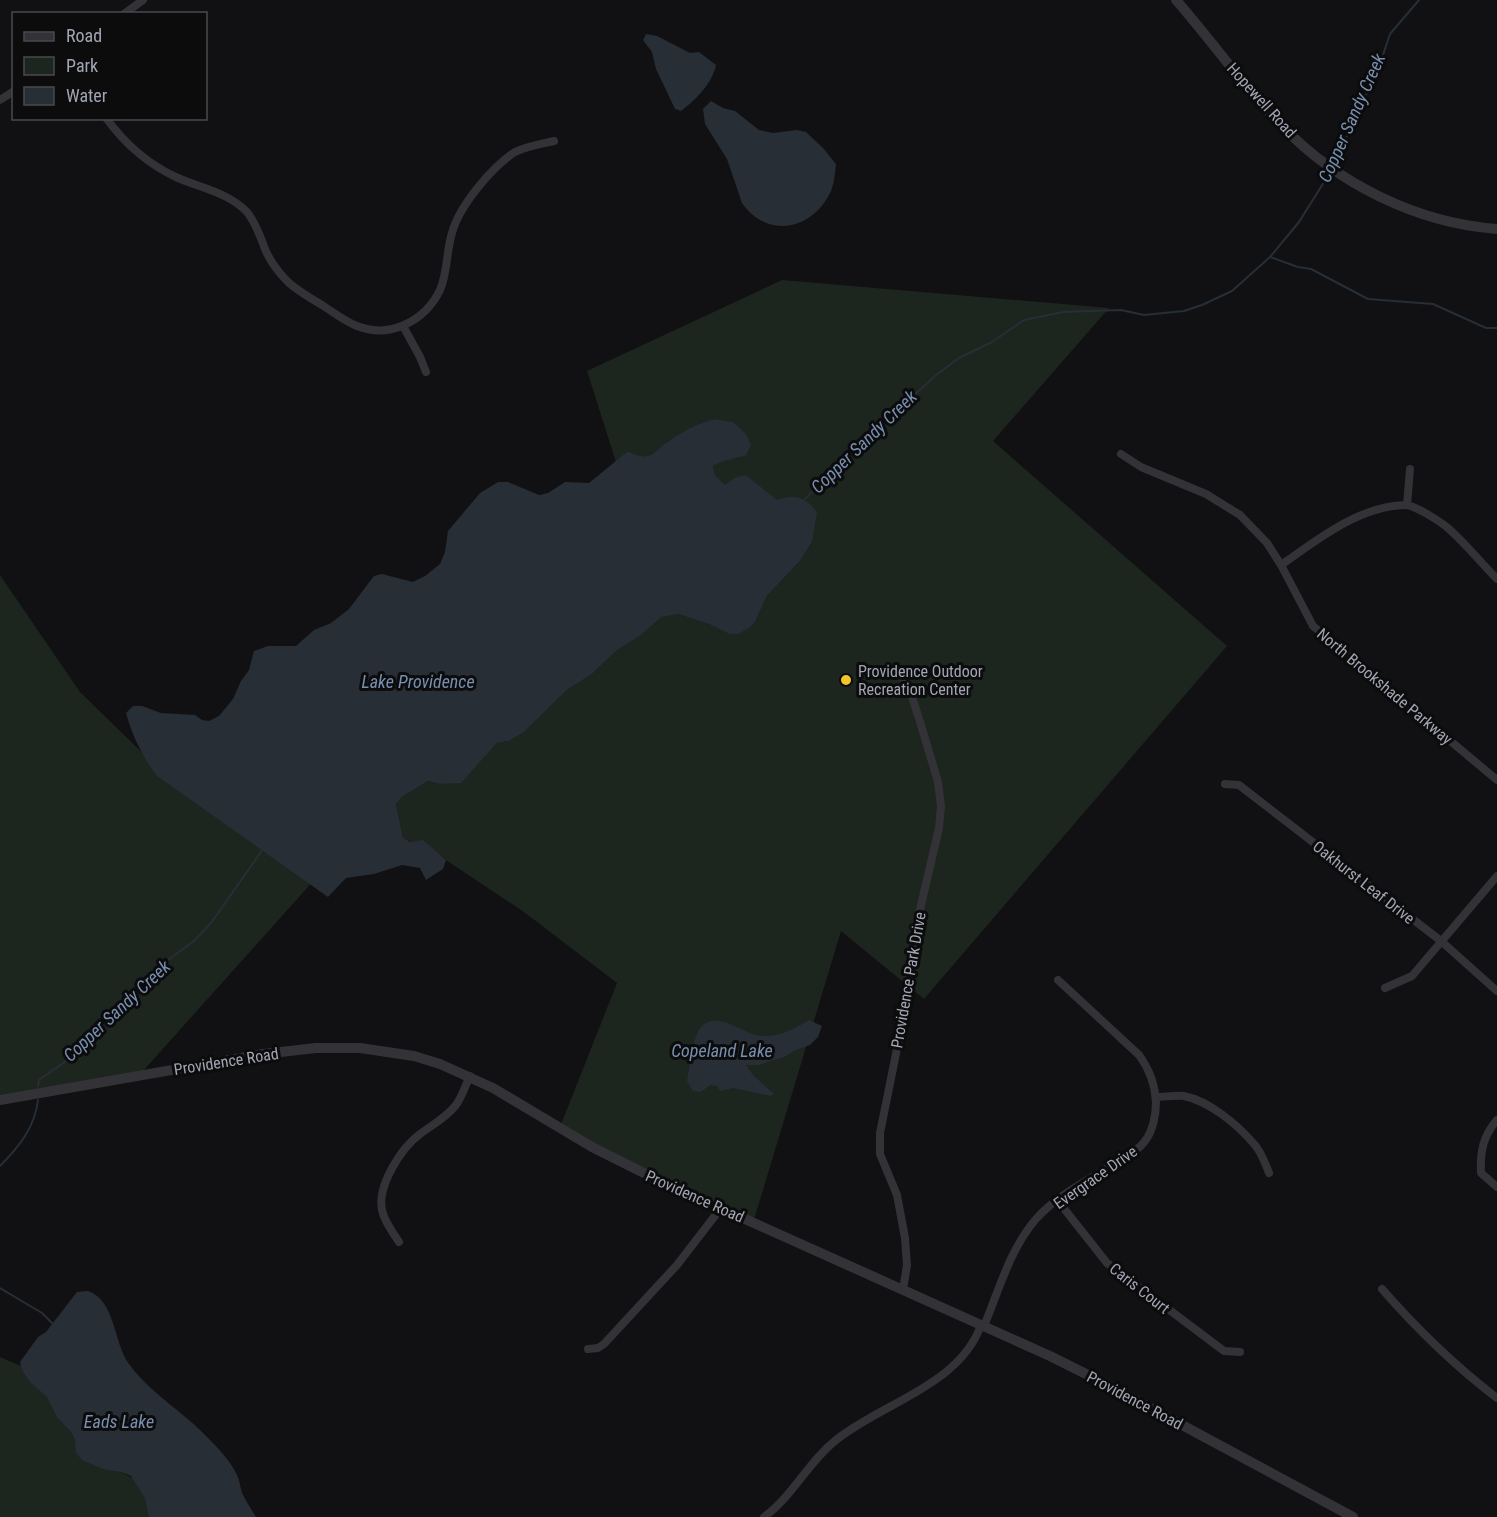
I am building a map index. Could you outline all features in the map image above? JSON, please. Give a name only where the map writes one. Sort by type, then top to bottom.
[{"type":"street","points":[[127,12],[144,0]]},
{"type":"street","name":"Hopewell Road","points":[[1176,0],[1283,127],[1332,169],[1365,189],[1408,209],[1454,222],[1497,229]]},
{"type":"street","points":[[108,120],[130,147],[157,167],[230,200],[243,209],[254,222],[276,268],[291,285],[355,326],[377,330],[403,326],[427,310],[440,291],[445,278],[454,225],[464,205],[473,194],[515,152],[554,141]]},
{"type":"street","points":[[403,326],[426,372]]},
{"type":"street","name":"North Brookshade Parkway","points":[[1121,454],[1141,467],[1206,494],[1240,515],[1267,543],[1313,626],[1497,780]]},
{"type":"street","points":[[1407,505],[1410,469]]},
{"type":"street","points":[[1281,565],[1343,524],[1376,510],[1407,505],[1449,529],[1497,579]]},
{"type":"street","name":"Providence Park Drive","points":[[900,673],[911,694],[925,736],[938,782],[941,807],[939,828],[915,931],[903,1019],[880,1133],[880,1154],[897,1195],[905,1238],[907,1265],[903,1290]]},
{"type":"street","name":"Oakhurst Leaf Drive","points":[[1225,784],[1239,785],[1440,941],[1497,991]]},
{"type":"street","points":[[1384,988],[1412,976],[1497,876]]},
{"type":"street","name":"Evergrace Drive","points":[[764,1517],[788,1496],[817,1457],[838,1438],[946,1372],[970,1347],[982,1326],[1020,1240],[1038,1217],[1145,1141],[1156,1110],[1155,1086],[1147,1065],[1058,980]]},
{"type":"street","name":"Providence Road","points":[[0,1100],[263,1054],[316,1048],[360,1048],[388,1051],[440,1064],[470,1076],[615,1159],[1104,1383],[1353,1517]]},
{"type":"street","points":[[399,1242],[381,1209],[386,1184],[395,1162],[417,1136],[439,1122],[453,1109],[470,1076]]},
{"type":"street","points":[[1156,1097],[1182,1096],[1207,1105],[1255,1145],[1269,1173]]},
{"type":"street","points":[[1497,1120],[1488,1130],[1480,1152],[1481,1173],[1497,1187]]},
{"type":"street","name":"Caris Court","points":[[1058,1201],[1107,1263],[1224,1351],[1240,1352]]},
{"type":"street","points":[[588,1349],[598,1348],[612,1336],[677,1265],[722,1208]]},
{"type":"street","points":[[1382,1289],[1411,1323],[1474,1381],[1497,1398]]},
{"type":"green space","points":[[782,280],[1109,308],[993,441],[1227,646],[924,999],[841,931],[753,1223],[560,1127],[617,983],[524,912],[442,856],[403,837],[396,803],[428,781],[440,784],[461,782],[497,743],[509,741],[523,733],[567,690],[592,674],[616,651],[641,635],[661,616],[678,614],[711,625],[729,634],[755,622],[767,596],[800,561],[812,542],[786,497],[777,501],[747,476],[725,486],[715,475],[713,466],[725,459],[739,458],[733,422],[715,419],[667,442],[658,452],[640,457],[628,451],[616,462],[587,371]]},
{"type":"green space","points":[[0,575],[80,692],[160,770],[245,838],[316,878],[143,1071],[0,1100]]},
{"type":"green space","points":[[0,1357],[28,1369],[106,1465],[137,1480],[185,1517],[0,1517]]},
{"type":"water","points":[[646,34],[657,36],[690,53],[699,52],[716,65],[703,90],[681,111],[675,109],[656,69],[652,52],[643,40]]},
{"type":"water","points":[[711,101],[723,108],[735,111],[759,130],[773,133],[797,130],[806,132],[823,148],[836,164],[832,188],[821,207],[799,223],[787,226],[763,222],[752,214],[742,203],[727,159],[705,124],[703,109]]},
{"type":"water","name":"Lake Providence","points":[[715,419],[733,422],[746,434],[751,445],[746,455],[713,466],[715,475],[725,485],[737,477],[747,476],[777,500],[794,497],[804,500],[817,512],[812,542],[800,561],[767,596],[755,622],[749,628],[738,634],[729,634],[711,625],[678,614],[661,617],[641,635],[616,651],[592,674],[567,690],[523,733],[509,741],[497,743],[461,783],[440,784],[428,781],[402,797],[396,804],[403,837],[410,842],[423,840],[446,860],[443,869],[426,880],[420,868],[402,865],[374,874],[346,878],[328,897],[157,776],[147,762],[126,713],[133,706],[142,706],[161,713],[195,715],[202,720],[209,721],[219,716],[233,699],[249,670],[254,651],[268,646],[296,646],[314,630],[331,623],[349,609],[374,576],[382,574],[413,582],[425,576],[440,564],[445,552],[448,531],[480,493],[498,482],[508,482],[539,495],[548,493],[565,482],[589,483],[628,451],[639,456],[649,455],[685,431]]},
{"type":"water","name":"Copeland Lake","points":[[809,1020],[822,1026],[818,1037],[810,1045],[784,1057],[758,1065],[746,1065],[753,1075],[774,1094],[771,1096],[733,1088],[720,1091],[717,1086],[710,1085],[701,1092],[693,1091],[687,1081],[695,1038],[707,1022],[723,1022],[755,1035],[769,1036],[787,1032]]},
{"type":"water","name":"Eads Lake","points":[[88,1291],[104,1304],[124,1355],[138,1375],[199,1429],[228,1461],[256,1517],[149,1517],[145,1498],[131,1476],[103,1469],[82,1460],[76,1453],[75,1439],[71,1432],[57,1417],[47,1397],[30,1382],[20,1362],[38,1337],[46,1332],[77,1292]]},
{"type":"waterway","name":"Copper Sandy Creek","points":[[1333,165],[1379,67],[1390,34],[1419,0]]},
{"type":"waterway","name":"Copper Sandy Creek","points":[[805,499],[859,444],[864,442],[885,417],[896,412],[935,376],[959,358],[992,342],[1024,320],[1063,312],[1121,310],[1144,315],[1184,311],[1232,291],[1270,257],[1299,222],[1331,171]]},
{"type":"waterway","points":[[1270,257],[1311,269],[1368,299],[1433,304],[1486,328],[1497,328]]},
{"type":"waterway","name":"Copper Sandy Creek","points":[[38,1086],[39,1080],[83,1049],[128,996],[168,960],[194,941],[211,923],[263,849]]},
{"type":"waterway","name":"Copper Sandy Creek","points":[[0,1166],[30,1128],[38,1100]]},
{"type":"waterway","points":[[0,1288],[42,1313],[52,1323]]},
{"type":"place","name":"Providence Outdoor Recreation Center","points":[[846,680]]}]
